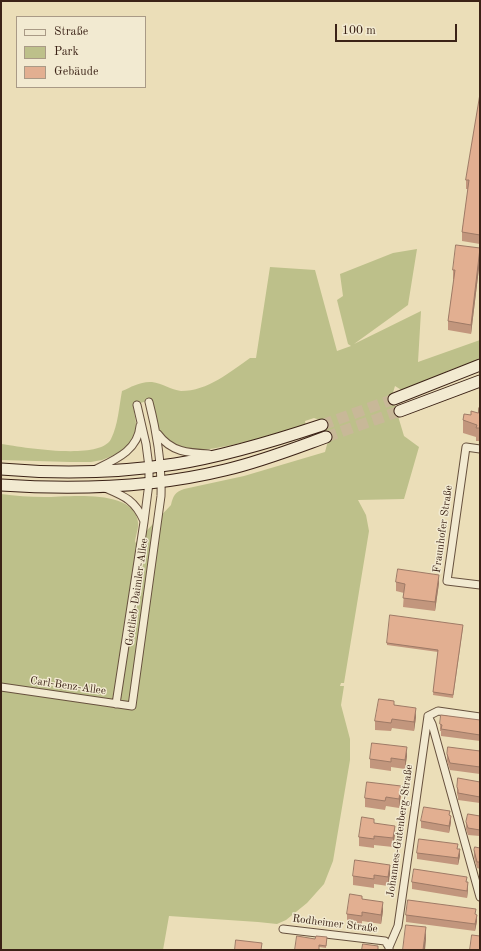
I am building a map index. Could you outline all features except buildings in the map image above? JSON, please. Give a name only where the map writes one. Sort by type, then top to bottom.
[{"type":"main road","points":[[394,399],[480,365]]},
{"type":"main road","points":[[400,411],[480,381]]},
{"type":"main road","points":[[1,469],[53,472],[162,466],[275,441],[322,426]]},
{"type":"main road","points":[[1,485],[56,488],[103,487],[149,483],[225,470],[258,461],[326,437]]},
{"type":"street","name":"Gottlieb-Daimler-Allee","points":[[132,706],[161,498],[162,481],[162,466],[157,433],[149,402]]},
{"type":"street","name":"Gottlieb-Daimler-Allee","points":[[116,704],[149,483],[149,467],[146,444],[137,405]]},
{"type":"street","points":[[91,471],[129,450],[140,432],[140,420]]},
{"type":"street","points":[[157,433],[167,444],[177,450],[191,454],[221,454]]},
{"type":"street","name":"Fraunhofer Straße","points":[[480,449],[466,447],[447,581],[480,585]]},
{"type":"street","name":"Gottlieb-Daimler-Allee","points":[[103,487],[132,502],[140,510],[144,522]]},
{"type":"street","name":"Carl-Benz-Allee","points":[[1,687],[132,706]]},
{"type":"street","points":[[480,717],[438,711],[428,716],[432,724],[480,897]]},
{"type":"street","name":"Johannes-Gutenberg-Straße","points":[[388,946],[398,926],[428,716]]},
{"type":"street","name":"Rodheimer Straße","points":[[283,929],[388,946]]},
{"type":"green space","points":[[417,249],[408,305],[354,344],[421,311],[418,362],[480,340],[480,359],[450,370],[403,391],[395,386],[392,396],[404,436],[419,447],[404,499],[358,500],[366,515],[369,531],[344,683],[341,683],[340,686],[344,686],[341,705],[350,739],[350,760],[333,861],[324,884],[307,903],[286,920],[277,924],[169,916],[163,950],[1,950],[1,494],[39,497],[83,496],[113,499],[125,504],[134,511],[138,522],[135,543],[171,505],[175,495],[181,490],[244,476],[325,452],[328,441],[323,421],[314,418],[305,421],[306,426],[263,438],[206,450],[183,450],[170,442],[160,431],[156,423],[151,400],[133,405],[136,423],[135,436],[127,447],[119,453],[102,460],[91,462],[70,462],[1,460],[1,444],[60,451],[77,451],[104,446],[111,439],[115,428],[122,391],[144,382],[156,383],[181,391],[200,388],[218,380],[250,358],[256,358],[270,267],[315,270],[337,351],[351,346],[348,344],[337,300],[343,296],[340,274],[393,253]]},
{"type":"tunnel","points":[[322,425],[394,399]]},
{"type":"tunnel","points":[[326,437],[400,411]]}]
